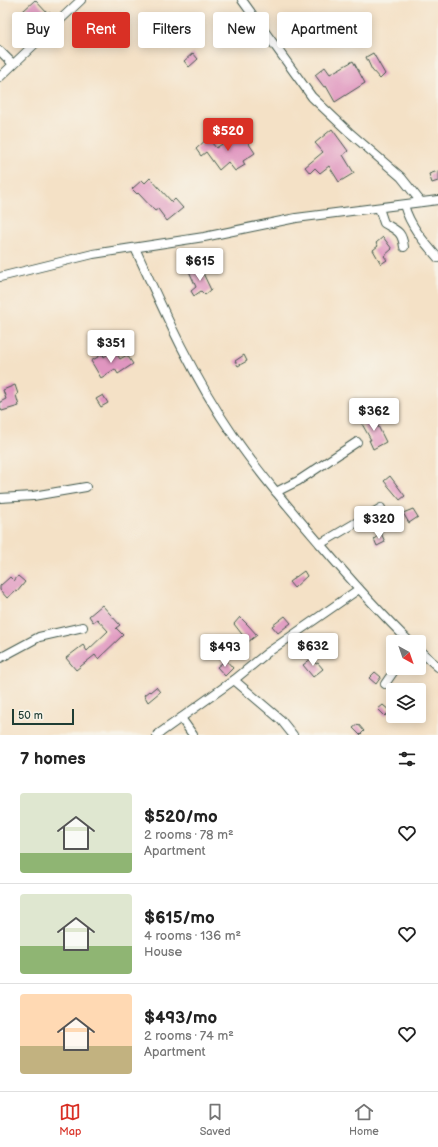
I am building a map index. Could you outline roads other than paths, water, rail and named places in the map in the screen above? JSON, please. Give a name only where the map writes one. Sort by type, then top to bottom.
[{"type":"street","points":[[0,77],[81,0]]},
{"type":"street","points":[[242,0],[312,97],[405,181],[421,202]]},
{"type":"street","points":[[0,51],[13,64]]},
{"type":"street","points":[[0,277],[93,254],[204,237],[296,218],[438,200]]},
{"type":"street","points":[[404,205],[408,218],[418,234],[438,258]]},
{"type":"street","points":[[379,208],[384,223],[396,230],[402,237],[404,247]]},
{"type":"street","points":[[135,248],[165,314],[206,391],[233,435],[276,492],[358,589],[403,635]]},
{"type":"street","points":[[276,492],[298,481],[357,442]]},
{"type":"street","points":[[0,498],[33,496],[86,487]]},
{"type":"street","points":[[320,544],[381,508]]},
{"type":"street","points":[[157,735],[234,680],[267,653],[358,589]]},
{"type":"street","points":[[0,658],[40,637],[83,626]]},
{"type":"street","points":[[426,656],[438,667]]},
{"type":"street","points":[[385,684],[391,675]]},
{"type":"street","points":[[234,680],[281,720],[293,735]]},
{"type":"street","points":[[181,718],[193,735]]}]
